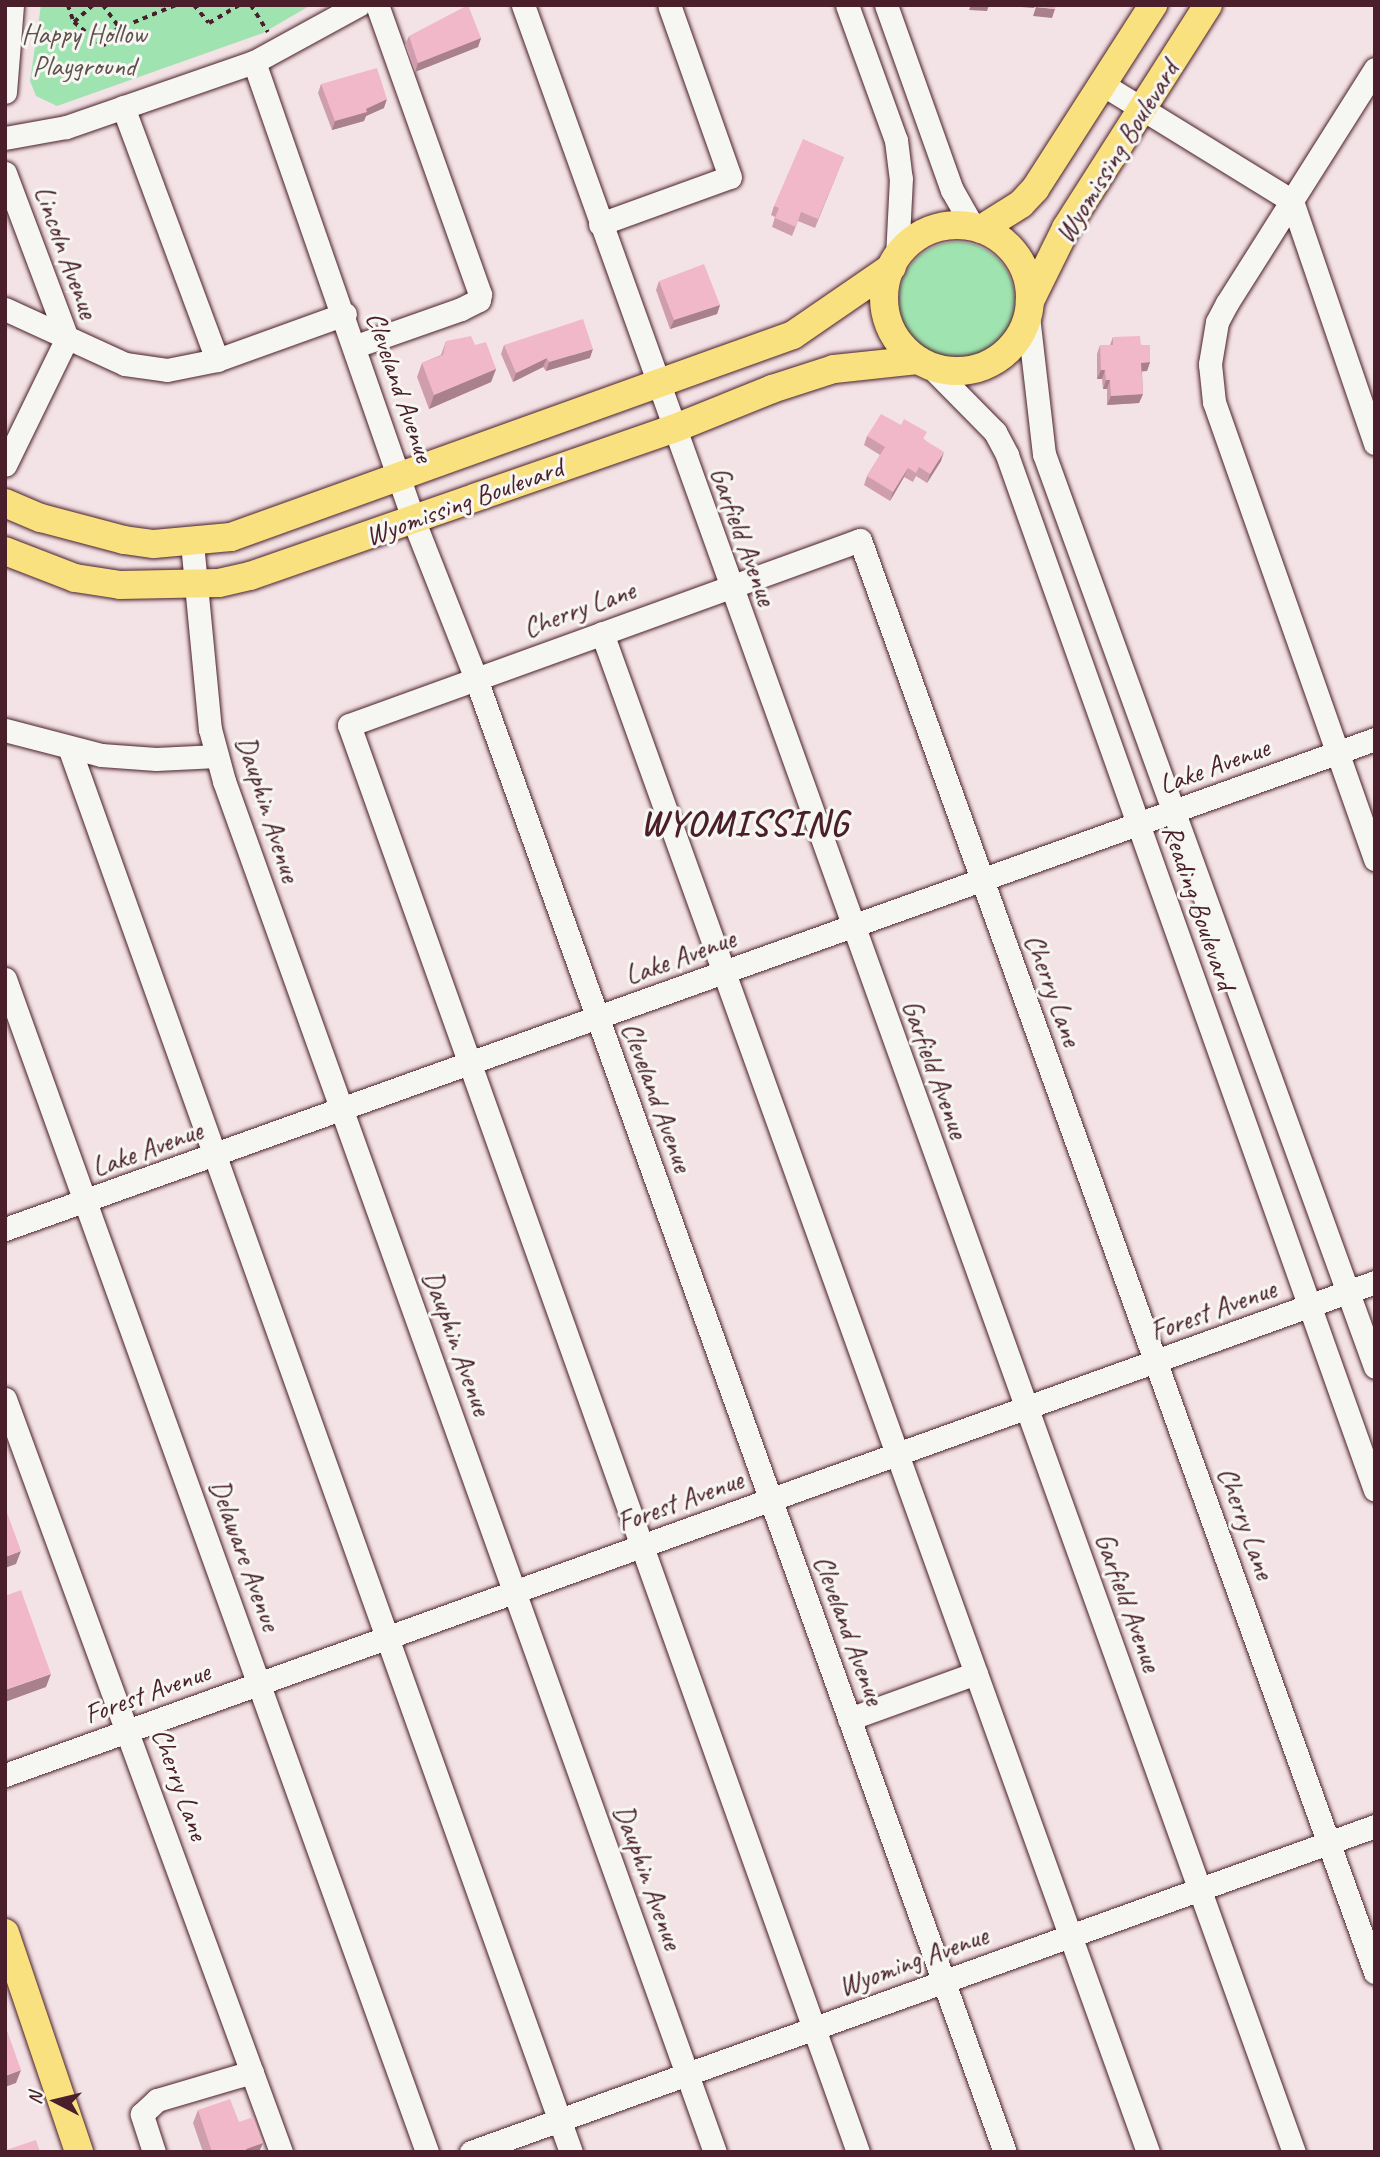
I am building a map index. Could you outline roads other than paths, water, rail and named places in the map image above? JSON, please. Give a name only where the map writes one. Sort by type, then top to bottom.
[{"type":"main road","name":"Wyomissing Boulevard","points":[[977,228],[1013,210],[1035,189],[1153,5]]},
{"type":"main road","name":"Wyomissing Boulevard","points":[[1029,308],[1066,228],[1208,5]]},
{"type":"main road","points":[[977,228],[1014,253],[1028,280],[1029,308],[1012,347],[990,363],[965,371],[924,363],[896,338],[887,319],[885,287],[894,262],[909,243],[935,229],[977,228]]},
{"type":"main road","name":"Wyomissing Boulevard","points":[[5,503],[112,538],[154,544],[192,543],[231,537],[656,381],[793,335],[894,262]]},
{"type":"main road","name":"Wyomissing Boulevard","points":[[5,551],[75,578],[120,585],[195,584],[250,576],[673,429],[834,369],[924,363]]},
{"type":"main road","points":[[5,1933],[79,2152]]},
{"type":"street","points":[[5,92],[12,5]]},
{"type":"street","points":[[5,138],[66,127],[254,62],[358,5]]},
{"type":"street","points":[[356,346],[480,300],[377,5]]},
{"type":"street","name":"Garfield Avenue","points":[[523,5],[729,587],[1294,2152]]},
{"type":"street","points":[[600,224],[730,177],[669,5]]},
{"type":"street","points":[[847,5],[896,140],[901,178],[894,262]]},
{"type":"street","points":[[886,5],[952,190],[977,228]]},
{"type":"street","name":"Cleveland Avenue","points":[[254,62],[345,314],[413,519],[476,679],[1005,2152]]},
{"type":"street","points":[[1375,69],[1217,322],[1210,350],[1211,386],[1336,753],[1375,859]]},
{"type":"street","points":[[1102,85],[1292,201],[1375,443]]},
{"type":"street","points":[[123,107],[217,360]]},
{"type":"street","name":"Lincoln Avenue","points":[[5,173],[67,338],[5,466]]},
{"type":"street","name":"Reading Boulevard","points":[[1029,308],[1044,454],[1375,1367]]},
{"type":"street","points":[[5,309],[141,368],[179,369],[217,360],[345,314]]},
{"type":"street","name":"Reading Boulevard","points":[[924,363],[995,432],[1007,455],[1307,1307],[1375,1490]]},
{"type":"street","name":"Cherry Lane","points":[[470,1065],[349,725],[860,540],[1375,1972]]},
{"type":"street","name":"Dauphin Avenue","points":[[192,543],[217,756],[715,2152]]},
{"type":"street","points":[[602,632],[1149,2152]]},
{"type":"street","points":[[5,730],[70,750],[129,758],[217,756]]},
{"type":"street","name":"Lake Avenue","points":[[5,1229],[470,1065],[1375,739]]},
{"type":"street","points":[[70,750],[571,2152]]},
{"type":"street","name":"Delaware Avenue","points":[[5,979],[427,2152]]},
{"type":"street","points":[[470,1065],[858,2152]]},
{"type":"street","name":"Forest Avenue","points":[[5,1775],[1375,1282]]},
{"type":"street","name":"Cherry Lane","points":[[5,1399],[129,1731],[281,2152]]},
{"type":"street","points":[[849,1719],[976,1673]]},
{"type":"street","name":"Wyoming Avenue","points":[[471,2152],[1375,1826]]},
{"type":"street","points":[[154,2152],[142,2114],[158,2100],[252,2072]]},
{"type":"district","name":"WYOMISSING","points":[[745,824]]},
{"type":"park label","name":"Happy Hollow Playground","points":[[84,50]]}]
